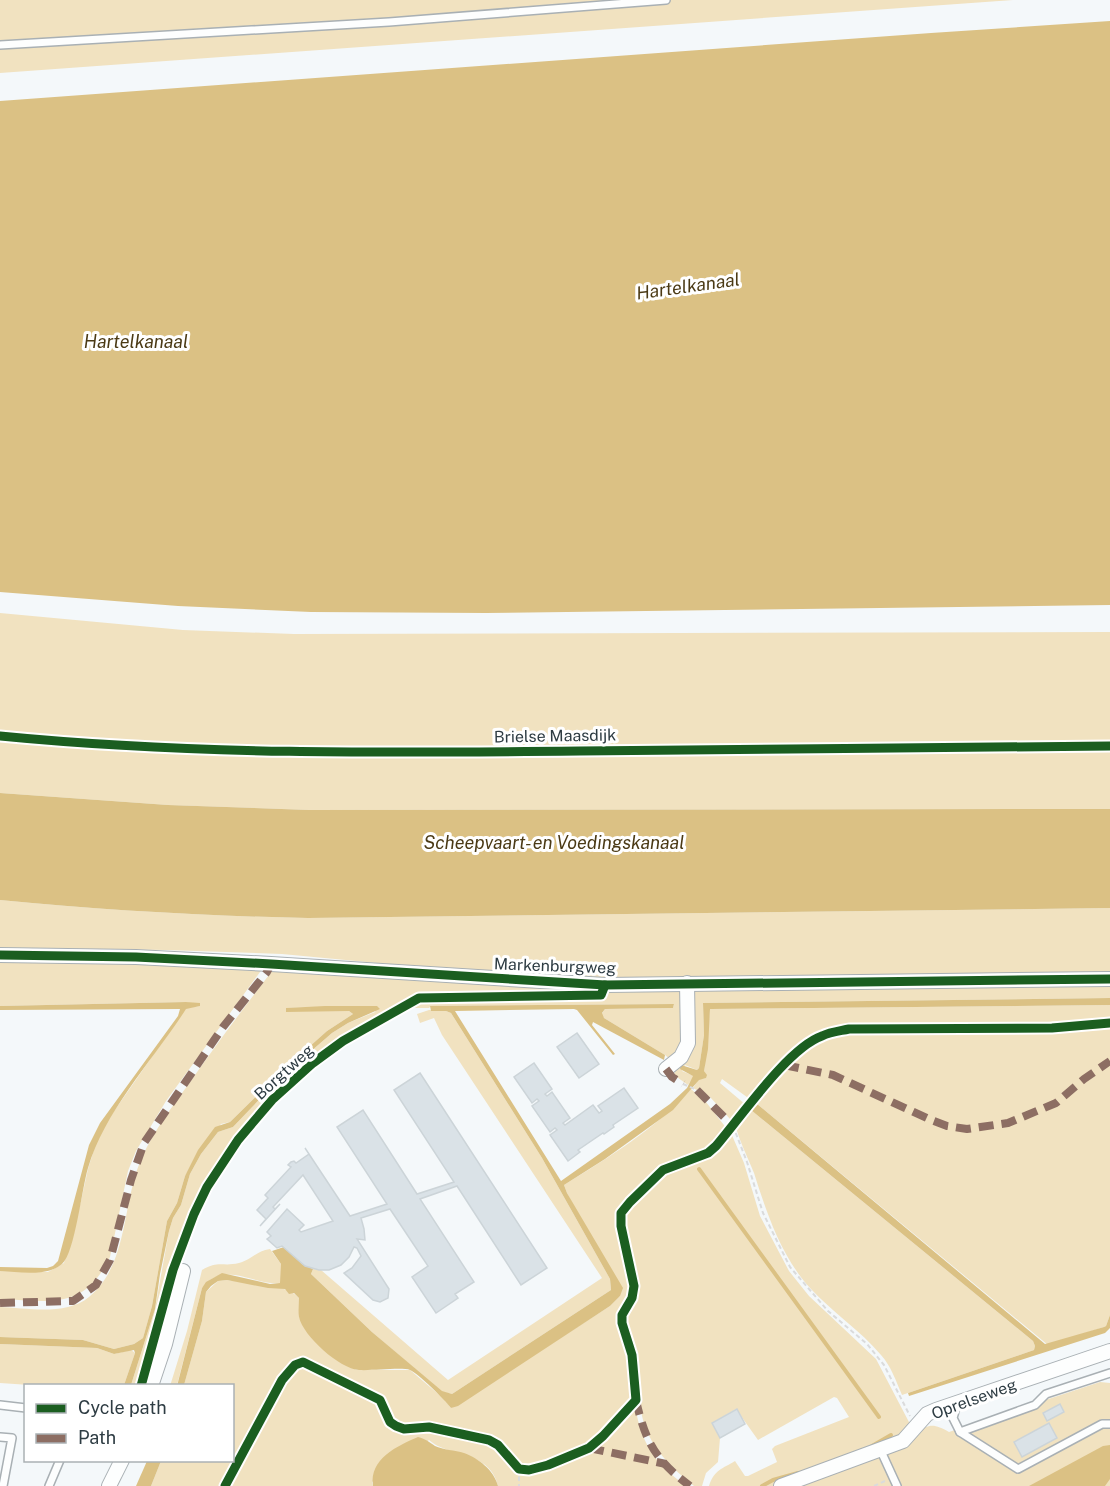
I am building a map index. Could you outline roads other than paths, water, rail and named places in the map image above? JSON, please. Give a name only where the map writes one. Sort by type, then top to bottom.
[{"type":"street","name":"Markenburgweg","points":[[0,955],[136,957],[605,985],[1110,979]]},
{"type":"street","points":[[666,1069],[681,1057],[688,1043],[687,983]]},
{"type":"street","points":[[152,1384],[165,1344],[183,1271]]},
{"type":"street","name":"Oprelseweg","points":[[781,1486],[804,1482],[903,1441],[927,1414],[1110,1352]]},
{"type":"street","points":[[109,1486],[121,1462]]},
{"type":"lane","points":[[0,45],[389,22],[666,0]]},
{"type":"lane","points":[[960,1432],[1035,1405],[1046,1395],[1110,1373]]},
{"type":"lane","points":[[957,1403],[953,1418],[960,1432],[1018,1469],[1102,1424],[1110,1424]]},
{"type":"lane","points":[[0,1405],[24,1408]]},
{"type":"lane","points":[[0,1437],[12,1438],[3,1486]]},
{"type":"lane","points":[[880,1449],[897,1486]]},
{"type":"lane","points":[[49,1486],[60,1462]]},
{"type":"water","name":"Hartelkanaal","points":[[1110,21],[1110,605],[486,613],[311,612],[178,606],[0,592],[0,101]]},
{"type":"water","name":"Scheepvaart- en Voedingskanaal","points":[[0,793],[168,805],[309,810],[1110,809],[1110,908],[308,918],[154,912],[0,900]]},
{"type":"water","points":[[1110,998],[1110,1005],[710,1009],[708,1049],[704,1071],[706,1078],[699,1080],[673,1110],[605,1159],[564,1185],[623,1288],[620,1296],[610,1306],[458,1406],[451,1408],[410,1370],[359,1370],[333,1358],[315,1342],[302,1325],[299,1315],[299,1298],[294,1293],[289,1294],[285,1289],[227,1280],[218,1281],[206,1292],[202,1321],[184,1384],[178,1384],[202,1288],[206,1282],[222,1273],[270,1284],[280,1283],[281,1264],[272,1251],[284,1247],[302,1264],[313,1269],[311,1274],[372,1332],[442,1391],[452,1394],[611,1290],[610,1279],[542,1158],[451,1013],[431,1011],[430,1006],[674,1004],[673,1008],[605,1009],[602,1013],[604,1018],[665,1055],[664,1060],[593,1022],[592,1025],[615,1054],[613,1055],[574,1009],[455,1011],[561,1181],[670,1104],[687,1088],[693,1076],[680,1069],[681,1065],[697,1070],[699,1068],[704,1035],[703,1003]]},
{"type":"water","points":[[200,1003],[200,1006],[186,1009],[118,1105],[96,1147],[88,1168],[67,1257],[62,1264],[49,1271],[32,1273],[0,1271],[0,1267],[47,1268],[58,1261],[89,1145],[100,1123],[178,1016],[180,1009],[0,1010],[0,1006]]},
{"type":"water","points":[[377,1006],[380,1009],[332,1033],[280,1078],[233,1127],[218,1132],[201,1154],[190,1174],[181,1205],[173,1218],[169,1231],[155,1309],[131,1384],[124,1384],[134,1350],[114,1354],[97,1348],[0,1344],[0,1337],[83,1340],[114,1349],[134,1344],[143,1338],[152,1306],[167,1221],[177,1203],[185,1176],[198,1150],[215,1127],[230,1122],[327,1031],[353,1014],[349,1011],[286,1012],[286,1008]]},
{"type":"water","points":[[756,1103],[1045,1344],[1104,1327],[1110,1315],[1110,1328],[1105,1333],[909,1396],[908,1393],[1034,1350],[1033,1341],[751,1110]]},
{"type":"water","points":[[418,1437],[435,1446],[475,1458],[485,1465],[498,1486],[373,1486],[375,1468],[380,1461],[393,1449]]},
{"type":"water","points":[[1110,1445],[1110,1479],[1105,1486],[1029,1486],[1103,1446]]},
{"type":"water","points":[[147,1462],[161,1462],[151,1486],[136,1486]]},
{"type":"waterway","points":[[699,1169],[879,1417]]},
{"type":"waterway","points":[[872,1446],[891,1435]]},
{"type":"waterway","points":[[762,1486],[773,1480],[798,1473]]}]
